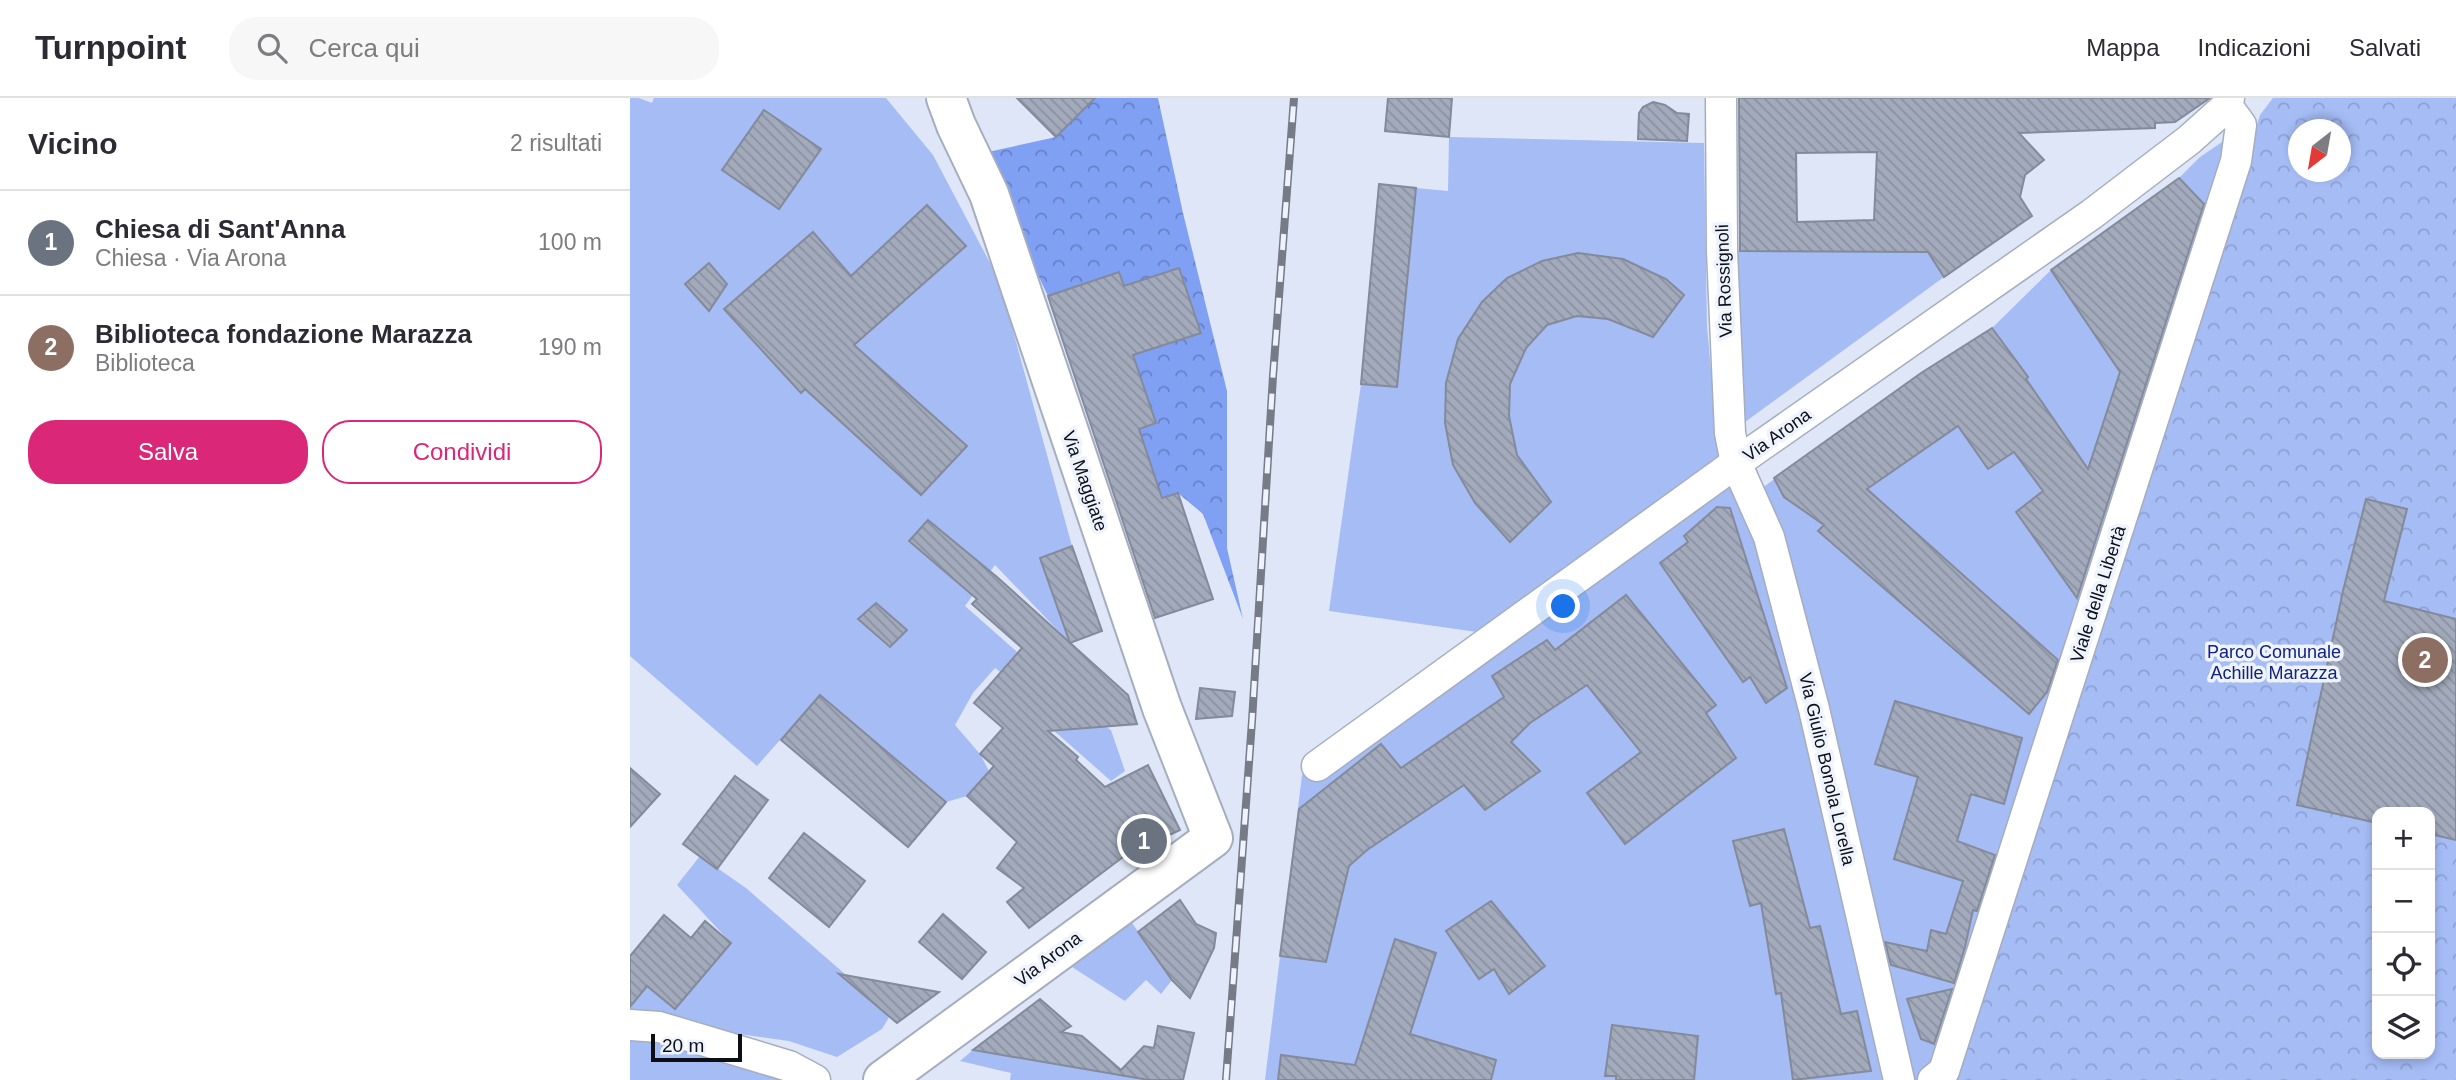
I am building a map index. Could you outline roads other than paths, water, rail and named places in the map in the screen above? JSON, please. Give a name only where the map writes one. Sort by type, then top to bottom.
[{"type":"main road","name":"Via Maggiate","points":[[945,107],[989,194],[1161,708],[1213,838]]},
{"type":"main road","name":"Via Arona","points":[[883,1080],[1213,838]]},
{"type":"street","name":"Via Rossignoli","points":[[1721,98],[1721,251],[1730,433],[1737,463]]},
{"type":"street","name":"Via Arona","points":[[1317,766],[1737,463],[2092,214],[2189,140],[2228,102]]},
{"type":"street","name":"Viale della Libertà","points":[[1933,1080],[1944,1071],[2236,160],[2241,125],[2228,102]]},
{"type":"street","name":"Via Giulio Bonola Lorella","points":[[1737,463],[1769,537],[1814,709],[1899,1080]]},
{"type":"street","points":[[630,1025],[659,1027],[789,1066],[815,1080]]},
{"type":"railway","points":[[1226,1080],[1294,98]]},
{"type":"place","name":"Biblioteca fondazione Marazza","points":[[2425,660]]},
{"type":"place","name":"Chiesa di Sant'Anna","points":[[1144,841]]},
{"type":"park label","name":"Parco Comunale Achille Marazza","points":[[2274,662]]}]
